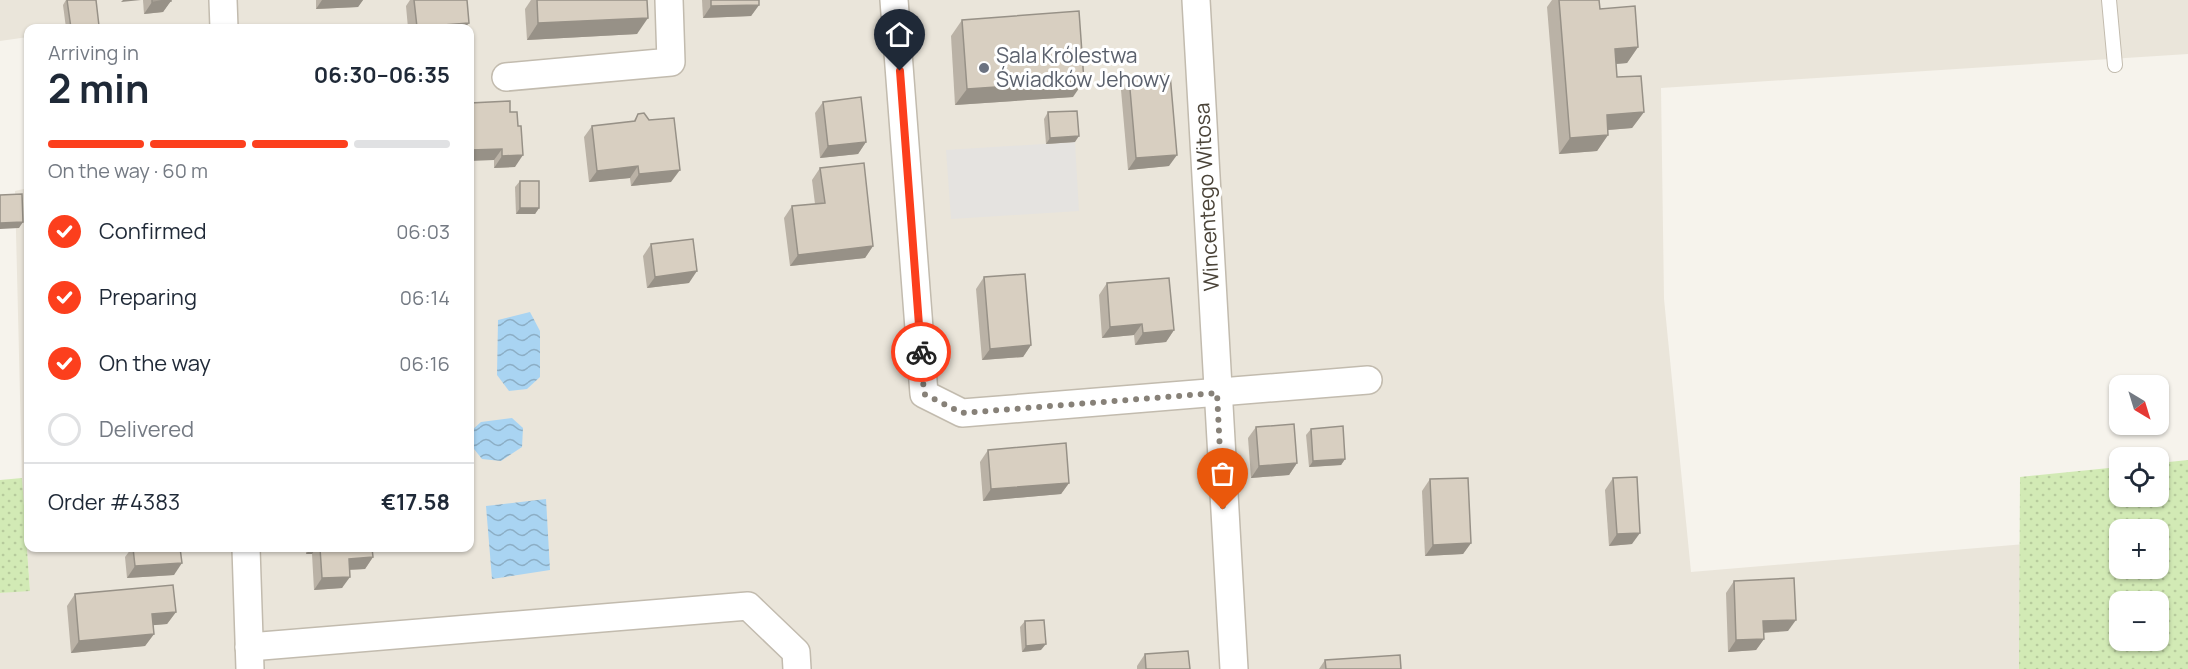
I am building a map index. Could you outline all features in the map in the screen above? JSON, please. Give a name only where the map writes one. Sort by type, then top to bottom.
[{"type":"street","points":[[223,0],[224,24]]},
{"type":"street","points":[[506,77],[671,62],[669,0]]},
{"type":"street","points":[[894,0],[924,394],[962,413],[1368,380]]},
{"type":"street","name":"Wincentego Witosa","points":[[1196,0],[1234,669]]},
{"type":"street","points":[[246,552],[250,658],[748,606],[796,652],[797,669]]},
{"type":"lane","points":[[2109,0],[2115,65]]},
{"type":"shaded area","points":[[0,0],[2188,0],[2188,54],[1661,88],[1664,299],[1691,572],[2109,537],[2109,579],[2119,579],[2120,591],[2109,591],[2109,651],[2123,651],[2127,669],[0,669],[0,593],[30,590],[27,552],[474,552],[474,24],[24,24],[24,38],[0,41]]},
{"type":"shaded area","points":[[1075,142],[1079,211],[951,219],[946,150]]},
{"type":"shaded area","points":[[24,189],[24,506],[15,191]]},
{"type":"green space","points":[[2188,460],[2188,669],[2019,669],[2020,477],[2109,468],[2109,507],[2169,507],[2169,462]]},
{"type":"green space","points":[[22,478],[24,552],[27,552],[30,591],[0,593],[0,480]]},
{"type":"water","points":[[530,312],[540,331],[540,377],[527,389],[509,391],[497,375],[498,320]]},
{"type":"water","points":[[512,418],[523,428],[522,447],[501,461],[482,459],[474,449],[474,428],[481,422]]},
{"type":"water","points":[[546,499],[550,570],[492,579],[486,506]]},
{"type":"building","points":[[67,0],[96,0],[99,24],[70,24]]},
{"type":"building","points":[[152,0],[171,0],[171,1],[152,2]]},
{"type":"building","points":[[414,0],[467,0],[469,23],[417,24]]},
{"type":"building","points":[[537,0],[647,0],[648,18],[538,23]]},
{"type":"building","points":[[711,0],[759,0],[759,5],[711,6]]},
{"type":"building","points":[[1559,0],[1599,0],[1600,9],[1635,6],[1638,47],[1615,49],[1617,77],[1641,76],[1644,112],[1607,115],[1608,135],[1570,138]]},
{"type":"building","points":[[1079,11],[1084,81],[967,89],[962,20]]},
{"type":"building","points":[[1170,74],[1177,155],[1136,158],[1129,78]]},
{"type":"building","points":[[861,97],[866,142],[828,146],[823,102]]},
{"type":"building","points":[[510,101],[510,112],[517,112],[518,126],[521,126],[523,155],[502,156],[502,149],[474,150],[474,103]]},
{"type":"building","points":[[1077,111],[1079,136],[1050,138],[1048,112]]},
{"type":"building","points":[[644,113],[649,120],[674,118],[680,170],[639,174],[638,166],[597,171],[592,126],[635,121],[638,114]]},
{"type":"building","points":[[864,163],[873,246],[798,255],[792,206],[825,203],[820,168]]},
{"type":"building","points":[[520,181],[539,181],[539,208],[520,208]]},
{"type":"building","points":[[22,194],[23,222],[0,223],[0,195]]},
{"type":"building","points":[[693,239],[697,271],[655,277],[651,244]]},
{"type":"building","points":[[1025,274],[1031,345],[990,349],[984,277]]},
{"type":"building","points":[[1169,278],[1174,330],[1143,333],[1142,324],[1110,327],[1107,283]]},
{"type":"building","points":[[1294,424],[1297,463],[1259,466],[1256,427]]},
{"type":"building","points":[[1343,426],[1345,459],[1313,461],[1311,429]]},
{"type":"building","points":[[1066,443],[1069,483],[991,489],[988,450]]},
{"type":"building","points":[[1637,477],[1640,533],[1617,534],[1613,478]]},
{"type":"building","points":[[1468,478],[1471,543],[1433,545],[1430,479]]},
{"type":"building","points":[[133,552],[181,552],[182,563],[135,566]]},
{"type":"building","points":[[320,552],[372,552],[373,557],[349,559],[350,577],[322,578]]},
{"type":"building","points":[[1794,578],[1796,620],[1763,621],[1764,639],[1736,640],[1734,581]]},
{"type":"building","points":[[173,585],[176,612],[152,614],[154,634],[79,641],[75,594]]},
{"type":"building","points":[[1044,620],[1046,644],[1026,646],[1025,621]]},
{"type":"building","points":[[1188,651],[1190,669],[1146,669],[1145,654]]},
{"type":"building","points":[[1400,655],[1401,669],[1326,669],[1325,660]]},
{"type":"way so far","points":[[921,352],[924,394],[962,413],[1217,393],[1223,510]]},
{"type":"place","name":"Sala Królestwa Świadków Jehowy","points":[[984,68]]},
{"type":"route","points":[[900,71],[921,352]]}]
